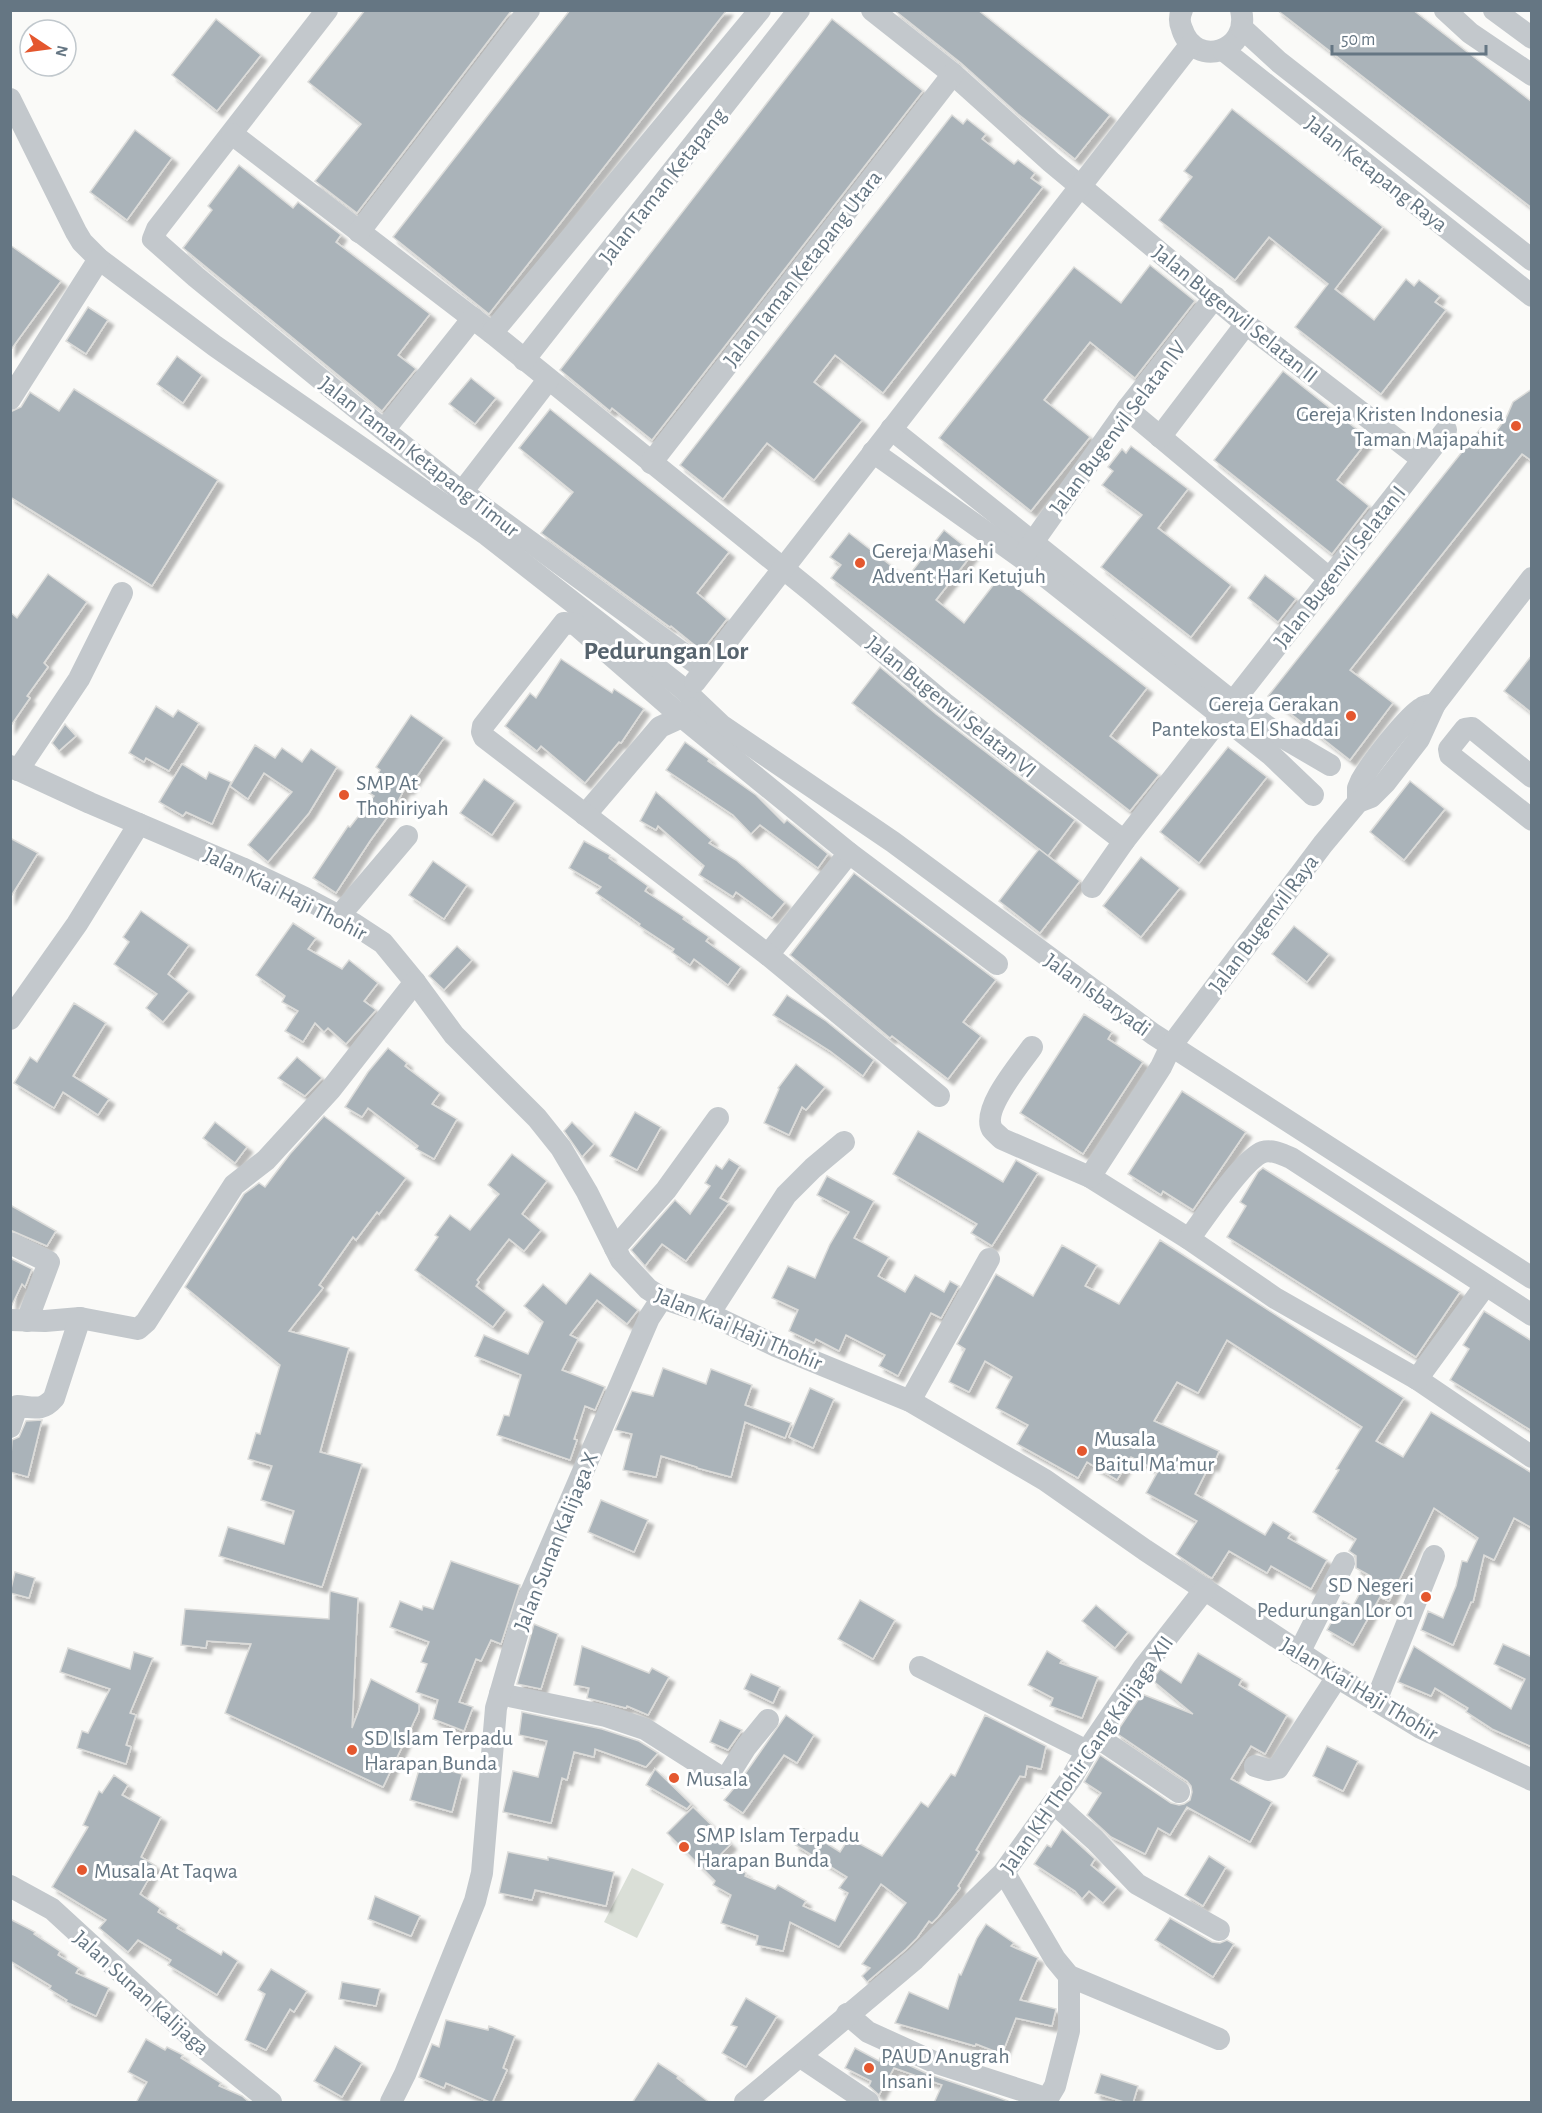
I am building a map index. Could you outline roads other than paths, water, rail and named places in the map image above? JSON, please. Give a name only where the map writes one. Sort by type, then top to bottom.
[{"type":"street","points":[[327,10],[232,134],[492,333],[782,569]]},
{"type":"street","points":[[359,232],[529,10]]},
{"type":"street","name":"Jalan Taman Ketapang","points":[[492,333],[760,10]]},
{"type":"street","name":"Jalan Taman Ketapang","points":[[524,360],[799,10]]},
{"type":"street","name":"Jalan Bugenvil Selatan II","points":[[872,10],[953,74],[1051,162],[1246,324],[1422,459]]},
{"type":"street","points":[[1445,10],[1470,33],[1531,73]]},
{"type":"street","points":[[1494,10],[1532,38]]},
{"type":"street","points":[[1178,12],[1184,35],[1199,50],[1208,52],[1223,50],[1236,40],[1242,19]]},
{"type":"street","name":"Jalan Ketapang Raya","points":[[1242,19],[1279,62],[1532,260]]},
{"type":"street","points":[[585,814],[682,700],[1191,44]]},
{"type":"street","name":"Jalan Ketapang Raya","points":[[1223,50],[1532,296]]},
{"type":"street","points":[[1263,82],[1279,62]]},
{"type":"street","name":"Jalan Taman Ketapang Utara","points":[[651,463],[953,74]]},
{"type":"street","points":[[10,99],[76,232],[82,242],[99,259],[215,346],[487,535],[682,700],[849,854],[997,964]]},
{"type":"street","points":[[660,130],[688,152]]},
{"type":"street","name":"Jalan Taman Ketapang Timur","points":[[232,134],[157,229],[153,239],[462,492],[704,669]]},
{"type":"street","points":[[631,166],[660,188]]},
{"type":"street","points":[[10,399],[99,259]]},
{"type":"street","name":"Jalan Bugenvil Selatan IV","points":[[1028,549],[1126,410],[1215,297]]},
{"type":"street","points":[[384,430],[472,318]]},
{"type":"street","name":"Jalan Bugenvil Selatan IV","points":[[1160,437],[1246,324]]},
{"type":"street","points":[[462,492],[548,380]]},
{"type":"street","points":[[1126,410],[1330,579]]},
{"type":"street","points":[[891,429],[1028,549],[1228,709],[1313,795]]},
{"type":"street","name":"Jalan Bugenvil Selatan I","points":[[1228,709],[1446,430]]},
{"type":"street","points":[[873,452],[1028,549]]},
{"type":"street","name":"Jalan Bugenvil Selatan VI","points":[[782,569],[944,703],[1124,841]]},
{"type":"street","name":"Jalan Bugenvil Raya","points":[[1090,1177],[1161,1067],[1171,1046],[1323,844],[1358,802],[1358,788],[1361,781],[1389,742],[1415,712],[1423,706],[1435,704],[1532,578]]},
{"type":"street","points":[[14,768],[79,679],[122,593]]},
{"type":"street","points":[[682,700],[575,624],[566,622],[483,726],[482,732],[484,737],[768,955],[939,1096]]},
{"type":"street","name":"Jalan Isbaryadi","points":[[682,700],[893,842],[1171,1046],[1532,1278]]},
{"type":"street","points":[[1228,709],[1330,765]]},
{"type":"street","points":[[1092,887],[1124,841],[1228,709]]},
{"type":"street","points":[[1532,777],[1472,728],[1466,729],[1449,749],[1450,755],[1532,820]]},
{"type":"street","name":"Jalan Kiai Haji Thohir","points":[[14,768],[242,868],[340,915],[371,934],[383,944],[415,982],[454,1035],[537,1118],[561,1148],[588,1192],[621,1260],[637,1278],[662,1298],[709,1314],[776,1346],[910,1401],[1045,1480],[1336,1677],[1421,1728],[1532,1780]]},
{"type":"street","points":[[10,1019],[77,924],[139,824]]},
{"type":"street","points":[[340,915],[407,836]]},
{"type":"street","points":[[768,955],[849,854]]},
{"type":"street","points":[[10,1243],[49,1262],[19,1321],[80,1318],[138,1329],[151,1317],[234,1185],[266,1160],[332,1089],[415,982]]},
{"type":"street","points":[[1032,1047],[998,1095],[993,1106],[990,1122],[1002,1138],[1090,1177],[1189,1239],[1275,1298],[1417,1379],[1532,1457]]},
{"type":"street","points":[[615,1248],[666,1190],[718,1118]]},
{"type":"street","points":[[709,1314],[786,1195],[844,1142]]},
{"type":"street","points":[[1189,1239],[1250,1162],[1264,1152],[1274,1152],[1291,1158],[1532,1315]]},
{"type":"street","points":[[910,1401],[988,1259]]},
{"type":"street","points":[[1417,1379],[1485,1286]]},
{"type":"street","name":"Jalan Sunan Kalijaga X","points":[[391,2103],[475,1901],[482,1874],[496,1708],[526,1604],[649,1318],[662,1298]]},
{"type":"street","points":[[12,1412],[40,1408],[48,1405],[54,1398],[80,1318]]},
{"type":"street","points":[[1377,1701],[1434,1556]]},
{"type":"street","points":[[1299,1653],[1344,1563]]},
{"type":"street","name":"Jalan KH Thohir Gang Kalijaga XII","points":[[745,2103],[755,2092],[801,2057],[847,2014],[915,1959],[1004,1872],[1054,1803],[1144,1667],[1204,1589]]},
{"type":"street","points":[[920,1667],[1092,1744],[1179,1792]]},
{"type":"street","points":[[1255,1766],[1268,1770],[1278,1768],[1336,1677]]},
{"type":"street","points":[[500,1694],[606,1716],[645,1729],[722,1778],[729,1774],[746,1747],[768,1720]]},
{"type":"street","points":[[1054,1803],[1095,1840],[1137,1884],[1219,1930]]},
{"type":"street","points":[[1004,1872],[1055,1959],[1070,1976],[1219,2039]]},
{"type":"street","name":"Jalan Sunan Kalijaga","points":[[10,1886],[52,1909],[199,2044],[266,2101]]},
{"type":"street","points":[[847,2014],[868,2032],[934,2062],[1036,2095],[1049,2096],[1054,2090],[1069,2031],[1070,1976]]},
{"type":"street","points":[[801,2057],[868,2103]]},
{"type":"place","name":"Gereja Kristen Indonesia Taman Majapahit","points":[[1516,426]]},
{"type":"place","name":"Gereja Masehi Advent Hari Ketujuh","points":[[860,563]]},
{"type":"place","name":"Gereja Gerakan Pantekosta El Shaddai","points":[[1351,716]]},
{"type":"place","name":"SMP At Thohiriyah","points":[[344,795]]},
{"type":"place","name":"Musala Baitul Ma'mur","points":[[1082,1451]]},
{"type":"place","name":"SD Negeri Pedurungan Lor 01","points":[[1426,1597]]},
{"type":"place","name":"SD Islam Terpadu Harapan Bunda","points":[[352,1750]]},
{"type":"place","name":"Musala","points":[[674,1778]]},
{"type":"place","name":"SMP Islam Terpadu Harapan Bunda","points":[[684,1847]]},
{"type":"place","name":"Musala At Taqwa","points":[[82,1870]]},
{"type":"place","name":"PAUD Anugrah Insani","points":[[869,2068]]},
{"type":"district","name":"Pedurungan Lor","points":[[666,650]]}]
